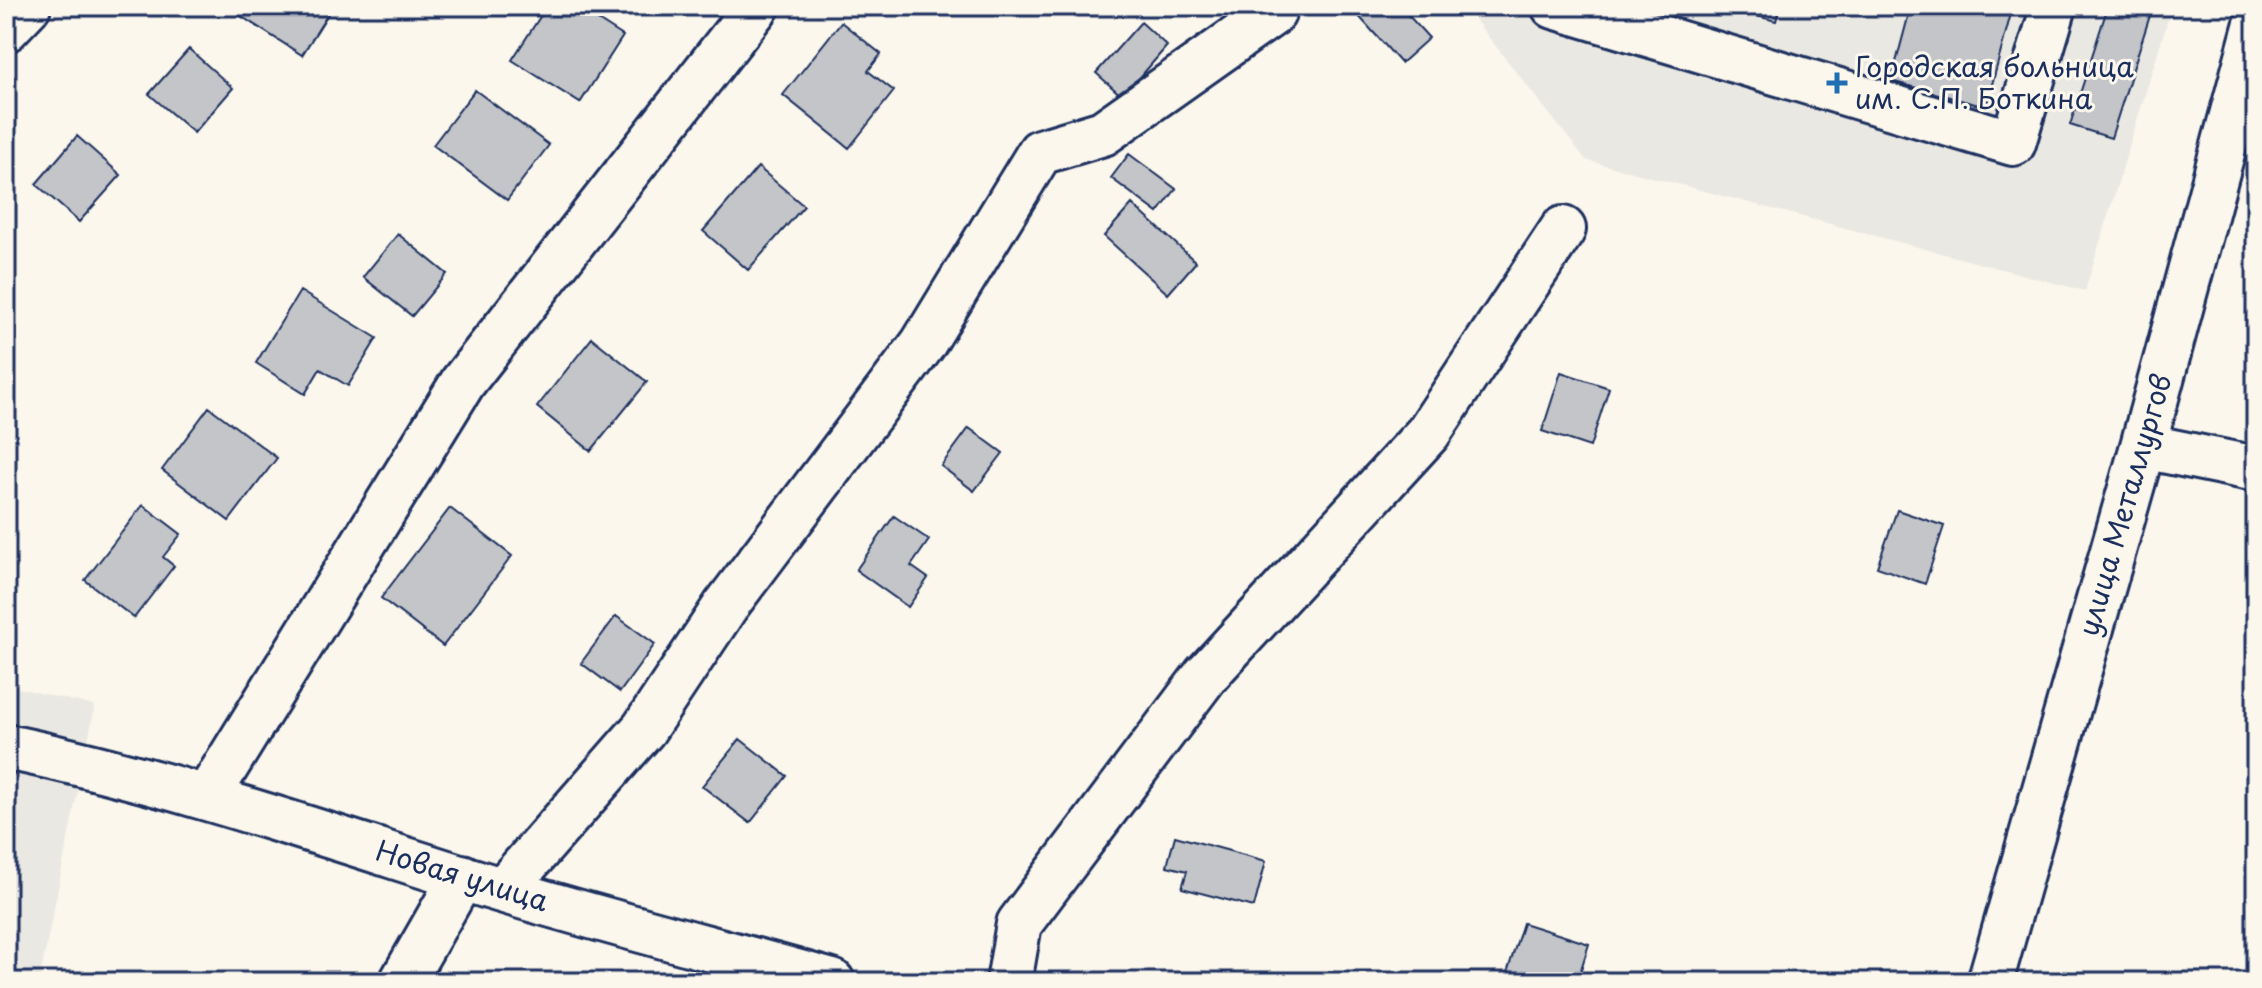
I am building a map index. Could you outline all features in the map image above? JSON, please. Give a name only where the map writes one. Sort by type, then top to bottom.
[{"type":"street","points":[[6,29],[28,6]]},
{"type":"street","points":[[207,797],[463,382],[757,6]]},
{"type":"street","points":[[1554,6],[2013,143],[2054,6]]},
{"type":"street","points":[[503,890],[644,729],[725,607],[923,344],[1040,152],[1103,133],[1273,13]]},
{"type":"street","name":"улица Металлургов","points":[[1990,982],[2143,446],[2239,152],[2256,27]]},
{"type":"street","points":[[1009,982],[1019,924],[1206,675],[1428,433],[1563,229]]},
{"type":"street","points":[[2143,446],[2256,469]]},
{"type":"street","name":"Новая улица","points":[[6,752],[7,747],[94,765],[207,797],[503,890],[832,982]]},
{"type":"street","points":[[402,982],[462,877]]},
{"type":"shaded area","name":"Городская больница им. С.П. Боткина","points":[[1464,6],[2172,6],[2085,291],[1586,160]]},
{"type":"shaded area","points":[[6,685],[95,706],[39,982],[6,982]]},
{"type":"building","points":[[241,6],[333,6],[302,55],[236,13]]},
{"type":"building","points":[[547,6],[576,6],[623,36],[580,103],[512,60]]},
{"type":"building","points":[[1363,6],[1400,6],[1429,38],[1401,63],[1356,13]]},
{"type":"building","points":[[1719,6],[1780,6],[1776,21]]},
{"type":"building","points":[[1911,6],[1951,15],[1954,6],[2013,6],[1986,107],[1891,81]]},
{"type":"building","points":[[2108,6],[2144,6],[2152,9],[2111,138],[2070,125]]},
{"type":"building","points":[[841,22],[881,54],[868,71],[894,91],[849,148],[783,95]]},
{"type":"building","points":[[1141,22],[1167,46],[1123,97],[1096,73]]},
{"type":"building","points":[[189,49],[233,88],[194,133],[149,94]]},
{"type":"building","points":[[475,90],[549,145],[507,200],[433,145]]},
{"type":"building","points":[[77,136],[121,175],[79,222],[36,184]]},
{"type":"building","points":[[1129,154],[1176,189],[1158,213],[1111,178]]},
{"type":"building","points":[[758,167],[804,206],[748,270],[703,231]]},
{"type":"building","points":[[1132,204],[1196,262],[1168,294],[1104,236]]},
{"type":"building","points":[[398,234],[447,274],[412,316],[363,277]]},
{"type":"building","points":[[300,291],[377,338],[348,386],[320,369],[305,394],[256,363]]},
{"type":"building","points":[[592,338],[647,382],[591,451],[537,407]]},
{"type":"building","points":[[1561,372],[1609,388],[1590,447],[1542,431]]},
{"type":"building","points":[[209,407],[277,458],[229,521],[162,470]]},
{"type":"building","points":[[969,428],[1003,453],[974,491],[941,466]]},
{"type":"building","points":[[143,505],[181,534],[163,557],[174,566],[134,618],[85,580]]},
{"type":"building","points":[[450,508],[512,556],[443,646],[381,598]]},
{"type":"building","points":[[1897,510],[1944,526],[1925,584],[1877,567]]},
{"type":"building","points":[[894,516],[929,540],[911,566],[928,578],[908,607],[856,570]]},
{"type":"building","points":[[616,616],[655,644],[620,692],[581,663]]},
{"type":"building","points":[[740,739],[787,776],[750,823],[702,786]]},
{"type":"building","points":[[1175,836],[1266,861],[1254,907],[1182,888],[1187,871],[1167,866]]},
{"type":"building","points":[[1523,923],[1589,944],[1577,982],[1524,982],[1506,976]]},
{"type":"place","name":"Городская больница им. С.П. Боткина","points":[[1837,83]]}]
